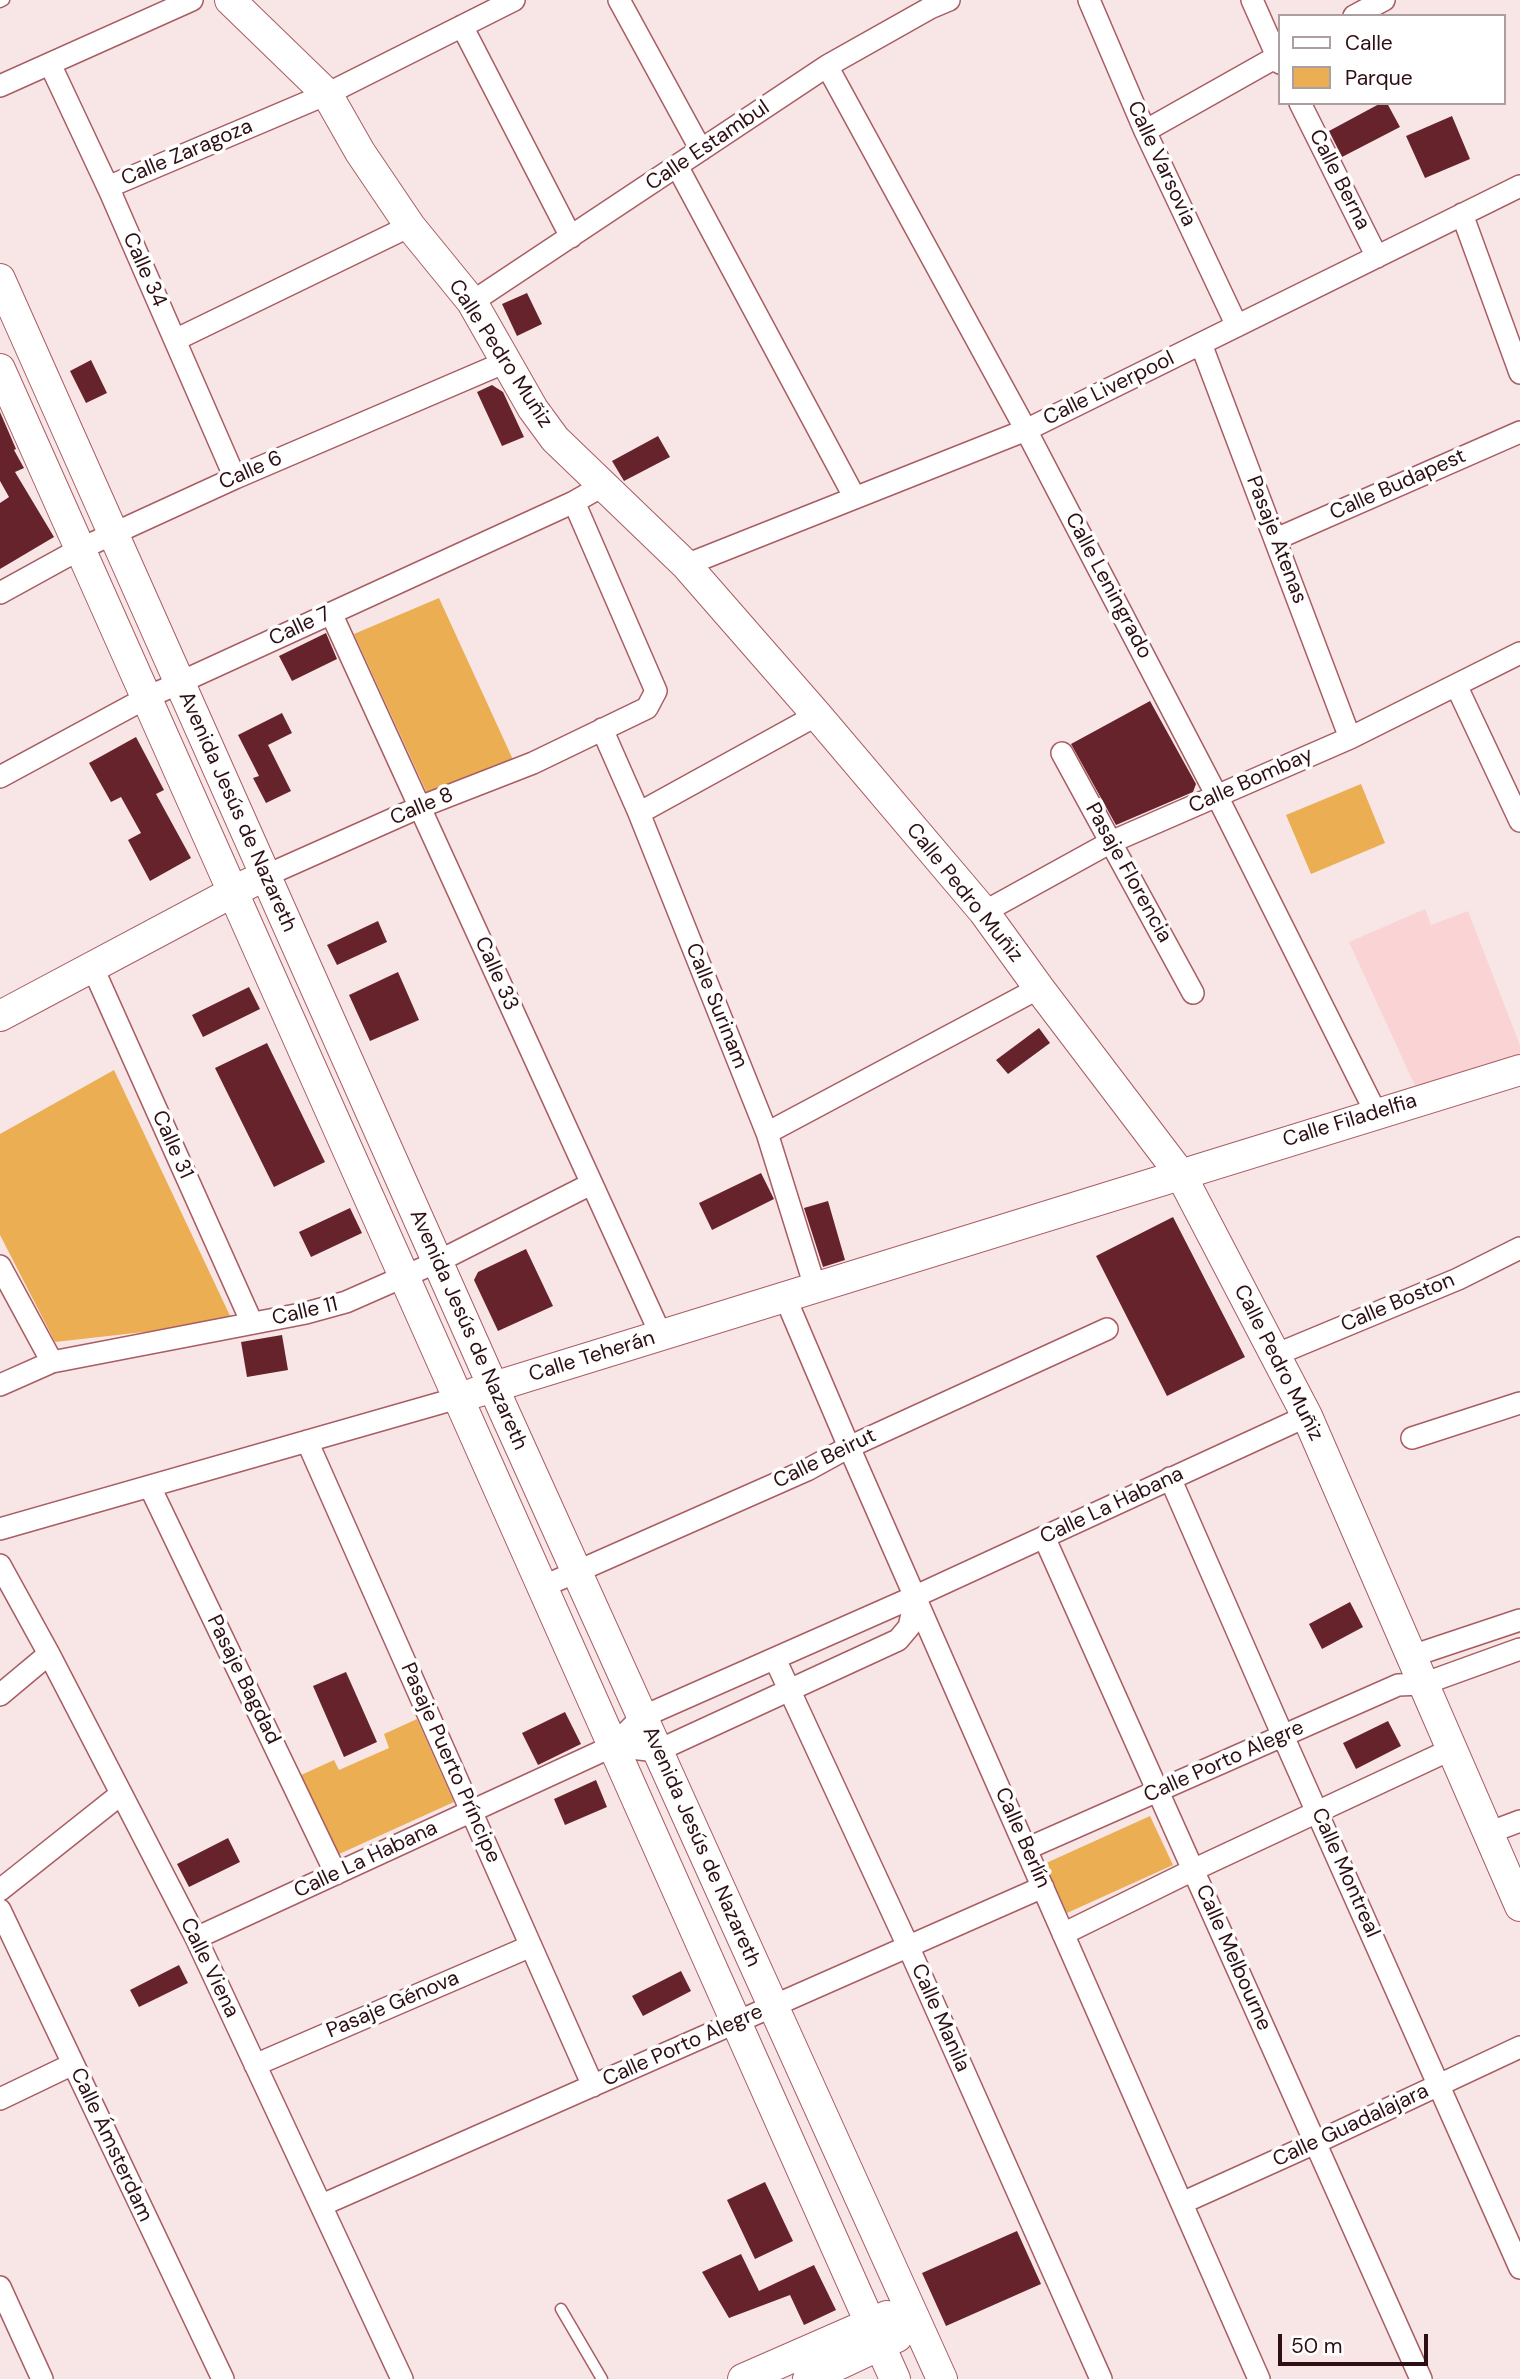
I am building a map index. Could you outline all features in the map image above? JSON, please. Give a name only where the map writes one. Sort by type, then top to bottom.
[{"type":"main road","name":"Calle Pedro Muñiz","points":[[230,0],[327,94],[360,152],[410,226],[472,302],[533,409],[555,439],[686,565],[817,715],[984,912],[1181,1175],[1307,1416],[1520,1906]]},
{"type":"main road","name":"Avenida Jesús de Nazareth","points":[[0,279],[493,1387],[942,2379]]},
{"type":"main road","name":"Avenida Jesús de Nazareth","points":[[0,369],[895,2379]]},
{"type":"main road","name":"Calle 8","points":[[0,1016],[232,891],[265,876]]},
{"type":"main road","name":"Calle Filadelfia","points":[[1181,1175],[1520,1070]]},
{"type":"main road","name":"Calle Teherán","points":[[458,1398],[1181,1175]]},
{"type":"main road","points":[[832,2238],[871,2222]]},
{"type":"main road","points":[[743,2379],[875,2334],[914,2317]]},
{"type":"main road","points":[[808,2379],[875,2334]]},
{"type":"street","points":[[0,86],[192,0]]},
{"type":"street","name":"Calle Zaragoza","points":[[235,478],[108,187],[327,94],[514,0]]},
{"type":"street","points":[[619,0],[701,150]]},
{"type":"street","name":"Calle Varsovia","points":[[1088,0],[1145,131],[1237,326]]},
{"type":"street","points":[[1252,0],[1278,56]]},
{"type":"street","points":[[1358,14],[1384,0]]},
{"type":"street","name":"Calle Estambul","points":[[472,302],[827,66],[935,3]]},
{"type":"street","points":[[462,26],[571,237]]},
{"type":"street","points":[[1145,131],[1278,59]]},
{"type":"street","name":"Calle 34","points":[[50,64],[108,187],[235,478]]},
{"type":"street","name":"Calle Leningrado","points":[[827,66],[1027,430],[1217,796],[1376,1113]]},
{"type":"street","name":"Calle Berna","points":[[1301,105],[1377,257]]},
{"type":"street","points":[[677,166],[855,498]]},
{"type":"street","name":"Calle Liverpool","points":[[686,565],[1027,430],[1520,186]]},
{"type":"street","points":[[1462,214],[1520,373]]},
{"type":"street","points":[[175,340],[410,226]]},
{"type":"street","name":"Pasaje Atenas","points":[[1201,344],[1350,737]]},
{"type":"street","name":"Calle 6","points":[[0,593],[80,549],[235,478],[508,361]]},
{"type":"street","name":"Calle Budapest","points":[[1276,539],[1520,432]]},
{"type":"street","name":"Calle 7","points":[[0,778],[146,698],[574,502],[604,485]]},
{"type":"street","name":"Calle 8","points":[[265,876],[421,807],[533,763],[647,708],[656,691],[574,502]]},
{"type":"street","name":"Calle 33","points":[[331,613],[661,1335]]},
{"type":"street","name":"Calle Bombay","points":[[984,912],[1111,842],[1350,737],[1520,653]]},
{"type":"street","points":[[1456,685],[1520,821]]},
{"type":"street","points":[[639,813],[817,715]]},
{"type":"street","name":"Calle Surinam","points":[[602,729],[639,813],[767,1133],[815,1287]]},
{"type":"street","name":"Pasaje Florencia","points":[[1062,753],[1193,993]]},
{"type":"street","name":"Calle 31","points":[[92,966],[252,1324]]},
{"type":"street","points":[[767,1133],[1039,988]]},
{"type":"street","name":"Calle 11","points":[[0,1385],[52,1362],[252,1324],[346,1302],[437,1262],[591,1184]]},
{"type":"street","name":"Calle Boston","points":[[1275,1354],[1458,1279],[1520,1248]]},
{"type":"street","points":[[0,1266],[52,1362]]},
{"type":"street","name":"Calle Berlín","points":[[785,1297],[1259,2379]]},
{"type":"street","name":"Calle Beirut","points":[[542,1587],[807,1470],[849,1447],[1107,1329]]},
{"type":"street","name":"Calle Teherán","points":[[0,1529],[458,1398]]},
{"type":"street","points":[[1412,1438],[1520,1403]]},
{"type":"street","name":"Calle La Habana","points":[[196,1938],[613,1746],[642,1717],[916,1596],[1307,1416]]},
{"type":"street","name":"Pasaje Puerto Príncipe","points":[[307,1441],[593,2085]]},
{"type":"street","name":"Calle Montreal","points":[[1170,1478],[1520,2268]]},
{"type":"street","name":"Pasaje Bagdad","points":[[150,1487],[336,1874]]},
{"type":"street","name":"Calle Melbourne","points":[[1044,1537],[1421,2379]]},
{"type":"street","name":"Calle Viena","points":[[0,1564],[50,1654],[196,1938],[402,2379]]},
{"type":"street","points":[[613,1746],[657,1751],[898,1640],[909,1627],[916,1596]]},
{"type":"street","points":[[1412,1656],[1520,1620]]},
{"type":"street","name":"Calle Porto Alegre","points":[[1026,1849],[1398,1685],[1423,1684],[1520,1649]]},
{"type":"street","points":[[0,1695],[50,1654]]},
{"type":"street","name":"Calle Manila","points":[[775,1659],[908,1946],[1101,2379]]},
{"type":"street","points":[[1063,1934],[1452,1749]]},
{"type":"street","points":[[0,1890],[121,1794]]},
{"type":"street","points":[[1488,1833],[1520,1821]]},
{"type":"street","name":"Calle Porto Alegre","points":[[323,2205],[1043,1887]]},
{"type":"street","name":"Calle Ámsterdam","points":[[0,1910],[223,2379]]},
{"type":"street","name":"Pasaje Génova","points":[[255,2064],[531,1946]]},
{"type":"street","name":"Calle Guadalajara","points":[[1182,2203],[1520,2047]]},
{"type":"street","points":[[0,2099],[73,2064]]},
{"type":"street","points":[[0,2287],[43,2379]]},
{"type":"lane","points":[[561,2309],[602,2379]]},
{"type":"shaded area","points":[[1425,909],[1431,925],[1468,911],[1520,1045],[1520,1056],[1416,1088],[1349,942]]},
{"type":"green space","points":[[439,598],[515,764],[432,804],[354,634]]},
{"type":"green space","points":[[1361,784],[1385,843],[1311,874],[1286,815]]},
{"type":"green space","points":[[114,1070],[233,1322],[55,1342],[0,1235],[0,1134]]},
{"type":"green space","points":[[417,1719],[454,1802],[337,1855],[301,1775],[334,1760],[339,1770],[389,1748],[384,1734]]},
{"type":"green space","points":[[1150,1816],[1173,1865],[1067,1913],[1044,1864]]},
{"type":"building","points":[[1377,105],[1388,105],[1400,127],[1342,157],[1329,131]]},
{"type":"building","points":[[1452,116],[1470,159],[1425,178],[1406,136]]},
{"type":"building","points":[[527,293],[542,324],[517,336],[502,304]]},
{"type":"building","points":[[91,360],[107,393],[86,403],[70,371]]},
{"type":"building","points":[[492,385],[503,392],[524,437],[502,446],[477,392]]},
{"type":"building","points":[[0,412],[16,449],[14,450],[24,468],[15,472],[54,537],[0,569],[0,503],[9,497],[0,481]]},
{"type":"building","points":[[658,436],[670,457],[624,481],[612,461]]},
{"type":"building","points":[[326,633],[337,659],[292,681],[279,656]]},
{"type":"building","points":[[1150,701],[1196,784],[1193,792],[1116,825],[1071,744]]},
{"type":"building","points":[[282,713],[292,733],[268,745],[291,791],[266,803],[253,778],[259,776],[238,735]]},
{"type":"building","points":[[136,737],[164,790],[156,794],[191,858],[150,881],[128,840],[141,833],[121,797],[111,802],[89,763]]},
{"type":"building","points":[[378,921],[387,942],[337,965],[327,945]]},
{"type":"building","points":[[398,972],[419,1020],[370,1041],[349,995]]},
{"type":"building","points":[[249,987],[260,1009],[203,1037],[192,1015]]},
{"type":"building","points":[[1039,1028],[1050,1043],[1008,1074],[996,1060]]},
{"type":"building","points":[[267,1043],[325,1162],[274,1187],[215,1068]]},
{"type":"building","points":[[761,1173],[774,1199],[712,1230],[699,1203]]},
{"type":"building","points":[[828,1201],[845,1260],[823,1267],[804,1208]]},
{"type":"building","points":[[350,1208],[362,1233],[311,1257],[299,1232]]},
{"type":"building","points":[[1173,1217],[1245,1357],[1167,1396],[1096,1256]]},
{"type":"building","points":[[526,1249],[553,1306],[498,1331],[474,1280],[478,1272]]},
{"type":"building","points":[[282,1335],[288,1370],[247,1377],[241,1342]]},
{"type":"building","points":[[1350,1602],[1363,1627],[1322,1649],[1309,1624]]},
{"type":"building","points":[[346,1672],[377,1742],[344,1757],[313,1686]]},
{"type":"building","points":[[565,1712],[581,1744],[538,1765],[522,1733]]},
{"type":"building","points":[[1388,1721],[1401,1746],[1356,1769],[1343,1743]]},
{"type":"building","points":[[596,1780],[607,1807],[565,1825],[554,1799]]},
{"type":"building","points":[[228,1838],[240,1862],[189,1887],[177,1864]]},
{"type":"building","points":[[179,1965],[188,1983],[139,2007],[130,1990]]},
{"type":"building","points":[[681,1971],[691,1991],[643,2016],[632,1996]]},
{"type":"building","points":[[765,2182],[793,2241],[755,2259],[727,2200]]},
{"type":"building","points":[[1017,2231],[1041,2284],[946,2326],[922,2273]]},
{"type":"building","points":[[741,2254],[759,2291],[814,2265],[836,2310],[804,2325],[790,2295],[729,2318],[702,2272]]}]
